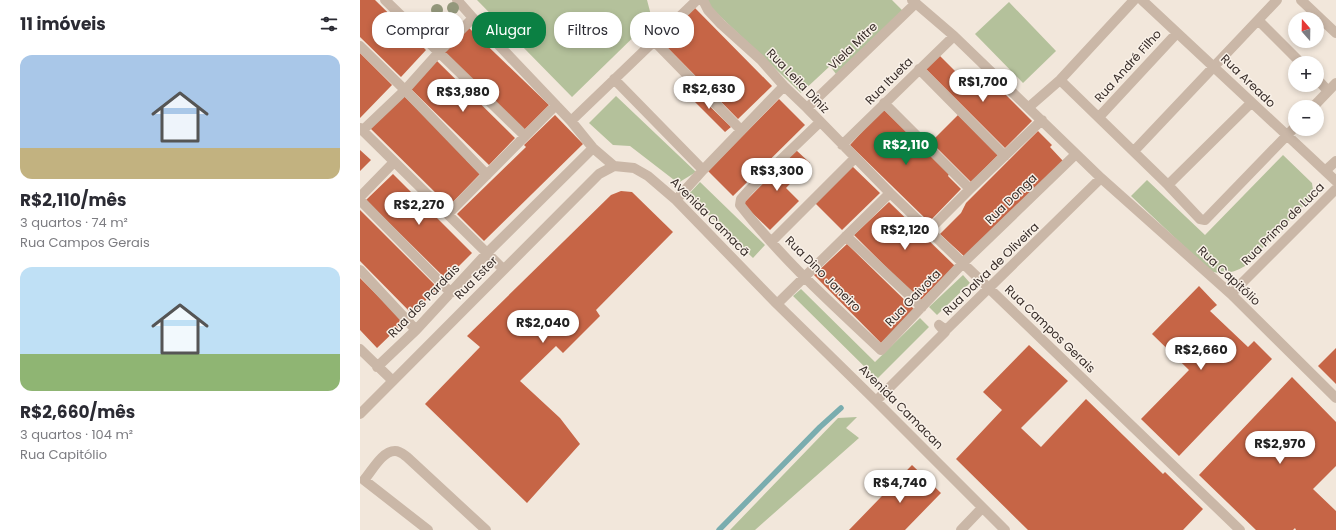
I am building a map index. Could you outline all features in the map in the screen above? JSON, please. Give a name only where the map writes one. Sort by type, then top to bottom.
[{"type":"street","points":[[385,0],[525,136]]},
{"type":"street","points":[[457,0],[472,17]]},
{"type":"street","points":[[684,12],[697,0]]},
{"type":"street","name":"Rua Leila Diniz","points":[[703,0],[708,10],[721,24],[761,60],[784,86],[842,145]]},
{"type":"street","points":[[1029,107],[1060,80],[1134,0]]},
{"type":"street","name":"Rua Areado","points":[[1142,0],[1336,181]]},
{"type":"street","points":[[1134,151],[1277,0]]},
{"type":"street","points":[[1301,0],[1336,33]]},
{"type":"street","name":"Rua Capitólio","points":[[914,2],[954,36],[1101,178],[1231,294],[1336,398]]},
{"type":"street","name":"Viela Mitre","points":[[807,108],[914,2]]},
{"type":"street","points":[[472,19],[439,52],[405,90],[362,129],[503,269]]},
{"type":"street","points":[[1258,20],[1294,56]]},
{"type":"street","name":"Rua André Filho","points":[[1099,117],[1177,33]]},
{"type":"street","name":"Rua Itueta","points":[[842,145],[954,36]]},
{"type":"street","points":[[360,46],[405,90],[486,175]]},
{"type":"street","points":[[502,48],[571,120],[593,148],[614,166]]},
{"type":"street","points":[[571,120],[647,48]]},
{"type":"street","points":[[661,48],[741,130]]},
{"type":"street","points":[[919,69],[1004,156]]},
{"type":"street","points":[[614,79],[703,170]]},
{"type":"street","points":[[1060,80],[1134,151],[1200,219],[1205,220],[1287,135]]},
{"type":"street","points":[[1320,100],[1336,83]]},
{"type":"street","points":[[676,200],[784,86]]},
{"type":"street","points":[[1324,87],[1328,91]]},
{"type":"street","points":[[1168,185],[1251,103]]},
{"type":"street","points":[[884,104],[970,189]]},
{"type":"street","points":[[448,214],[556,105]]},
{"type":"street","points":[[929,230],[1042,120]]},
{"type":"street","name":"Rua Dino Janeiro","points":[[820,122],[741,199],[740,205],[804,277],[881,350]]},
{"type":"street","name":"Rua Campos Gerais","points":[[842,145],[1240,530]]},
{"type":"street","name":"Rua dos Pardais","points":[[377,367],[416,330],[487,253],[593,148]]},
{"type":"street","name":"Rua Donga","points":[[963,263],[1076,154]]},
{"type":"street","points":[[772,242],[855,158]]},
{"type":"street","points":[[1325,171],[1336,161]]},
{"type":"street","points":[[394,162],[360,198],[451,293]]},
{"type":"street","name":"Avenida Camacã","points":[[614,166],[634,168],[648,176],[676,200],[777,304]]},
{"type":"street","name":"Rua Ester","points":[[360,414],[599,174],[614,166]]},
{"type":"street","name":"Rua Dalva de Oliveira","points":[[876,401],[945,332],[939,325],[946,330],[990,289],[1101,178]]},
{"type":"street","name":"Rua Primo de Luca","points":[[1231,294],[1336,189]]},
{"type":"street","points":[[777,304],[890,193]]},
{"type":"street","points":[[846,236],[922,307]]},
{"type":"street","name":"Rua Gaivota","points":[[881,350],[963,263]]},
{"type":"street","points":[[360,270],[416,330]]},
{"type":"street","name":"Avenida Camacan","points":[[777,304],[1005,530]]},
{"type":"street","points":[[360,349],[377,367],[393,380]]},
{"type":"street","points":[[428,530],[364,480],[382,457],[387,453],[394,451],[400,452],[407,457],[486,530]]},
{"type":"street","points":[[961,530],[982,508]]},
{"type":"green space","points":[[477,0],[647,0],[650,12],[630,12],[630,40],[572,97],[524,48],[546,48],[546,12],[489,12]]},
{"type":"green space","points":[[703,0],[892,0],[903,11],[836,74],[830,66],[801,93]]},
{"type":"green space","points":[[1009,2],[1056,51],[1023,83],[975,34]]},
{"type":"green space","points":[[616,96],[696,172],[678,183],[630,146],[613,145],[589,123]]},
{"type":"green space","points":[[1283,155],[1312,183],[1313,190],[1311,198],[1245,266],[1233,272],[1219,273],[1210,271],[1131,196],[1147,180],[1205,235]]},
{"type":"green space","points":[[700,182],[765,245],[753,258],[688,195]]},
{"type":"green space","points":[[963,275],[970,283],[937,315],[929,307]]},
{"type":"green space","points":[[801,289],[875,362],[920,318],[929,327],[877,379],[793,296]]},
{"type":"green space","points":[[857,417],[846,428],[859,438],[755,530],[730,530],[838,418]]},
{"type":"building","points":[[360,0],[375,0],[387,12],[372,12],[372,48],[424,48],[426,50],[401,77],[360,37]]},
{"type":"building","points":[[694,7],[772,86],[738,119],[668,48],[694,48],[694,12],[689,12]]},
{"type":"building","points":[[469,28],[472,31],[472,48],[490,48],[549,105],[523,131],[444,53],[449,48],[464,48],[464,33]]},
{"type":"building","points":[[360,53],[392,85],[360,118]]},
{"type":"building","points":[[938,54],[978,94],[992,81],[1032,121],[1005,148],[924,67]]},
{"type":"building","points":[[437,61],[515,138],[489,165],[410,88]]},
{"type":"building","points":[[691,88],[731,127],[725,132],[686,93]]},
{"type":"building","points":[[403,95],[480,174],[449,206],[370,128]]},
{"type":"building","points":[[779,99],[805,125],[733,196],[708,171]]},
{"type":"building","points":[[883,109],[949,174],[948,176],[961,189],[929,222],[850,145]]},
{"type":"building","points":[[555,115],[583,144],[484,241],[457,214],[526,147],[524,145]]},
{"type":"building","points":[[958,115],[998,155],[971,182],[931,142]]},
{"type":"building","points":[[1038,131],[1052,145],[1050,147],[1063,161],[966,258],[940,234],[961,213],[966,203]]},
{"type":"building","points":[[360,150],[371,160],[360,171]]},
{"type":"building","points":[[796,150],[810,163],[786,188],[799,201],[770,230],[743,204]]},
{"type":"building","points":[[852,166],[880,193],[842,230],[815,203]]},
{"type":"building","points":[[393,174],[472,253],[446,279],[366,200]]},
{"type":"building","points":[[621,191],[632,192],[673,232],[596,310],[600,316],[563,353],[556,346],[520,381],[560,418],[580,444],[527,503],[425,404],[480,347],[467,336],[611,195]]},
{"type":"building","points":[[889,202],[955,266],[920,301],[854,235]]},
{"type":"building","points":[[360,210],[438,288],[412,314],[360,261]]},
{"type":"building","points":[[847,244],[915,310],[881,343],[814,275]]},
{"type":"building","points":[[360,278],[404,322],[377,348],[360,330]]},
{"type":"building","points":[[1199,286],[1217,305],[1210,311],[1248,347],[1254,341],[1272,359],[1179,456],[1141,419],[1189,370],[1152,334]]},
{"type":"building","points":[[1029,345],[1068,381],[1021,428],[1041,447],[1086,399],[1163,474],[1165,472],[1203,509],[1183,530],[1028,530],[956,459],[1002,410],[983,392]]},
{"type":"building","points":[[1336,348],[1336,384],[1318,366]]},
{"type":"building","points":[[1292,377],[1336,422],[1336,466],[1313,489],[1336,511],[1336,530],[1296,530],[1295,528],[1293,530],[1256,530],[1199,475]]},
{"type":"building","points":[[912,465],[941,493],[905,530],[849,530]]},
{"type":"waterway","points":[[719,530],[820,427],[841,408]]}]
